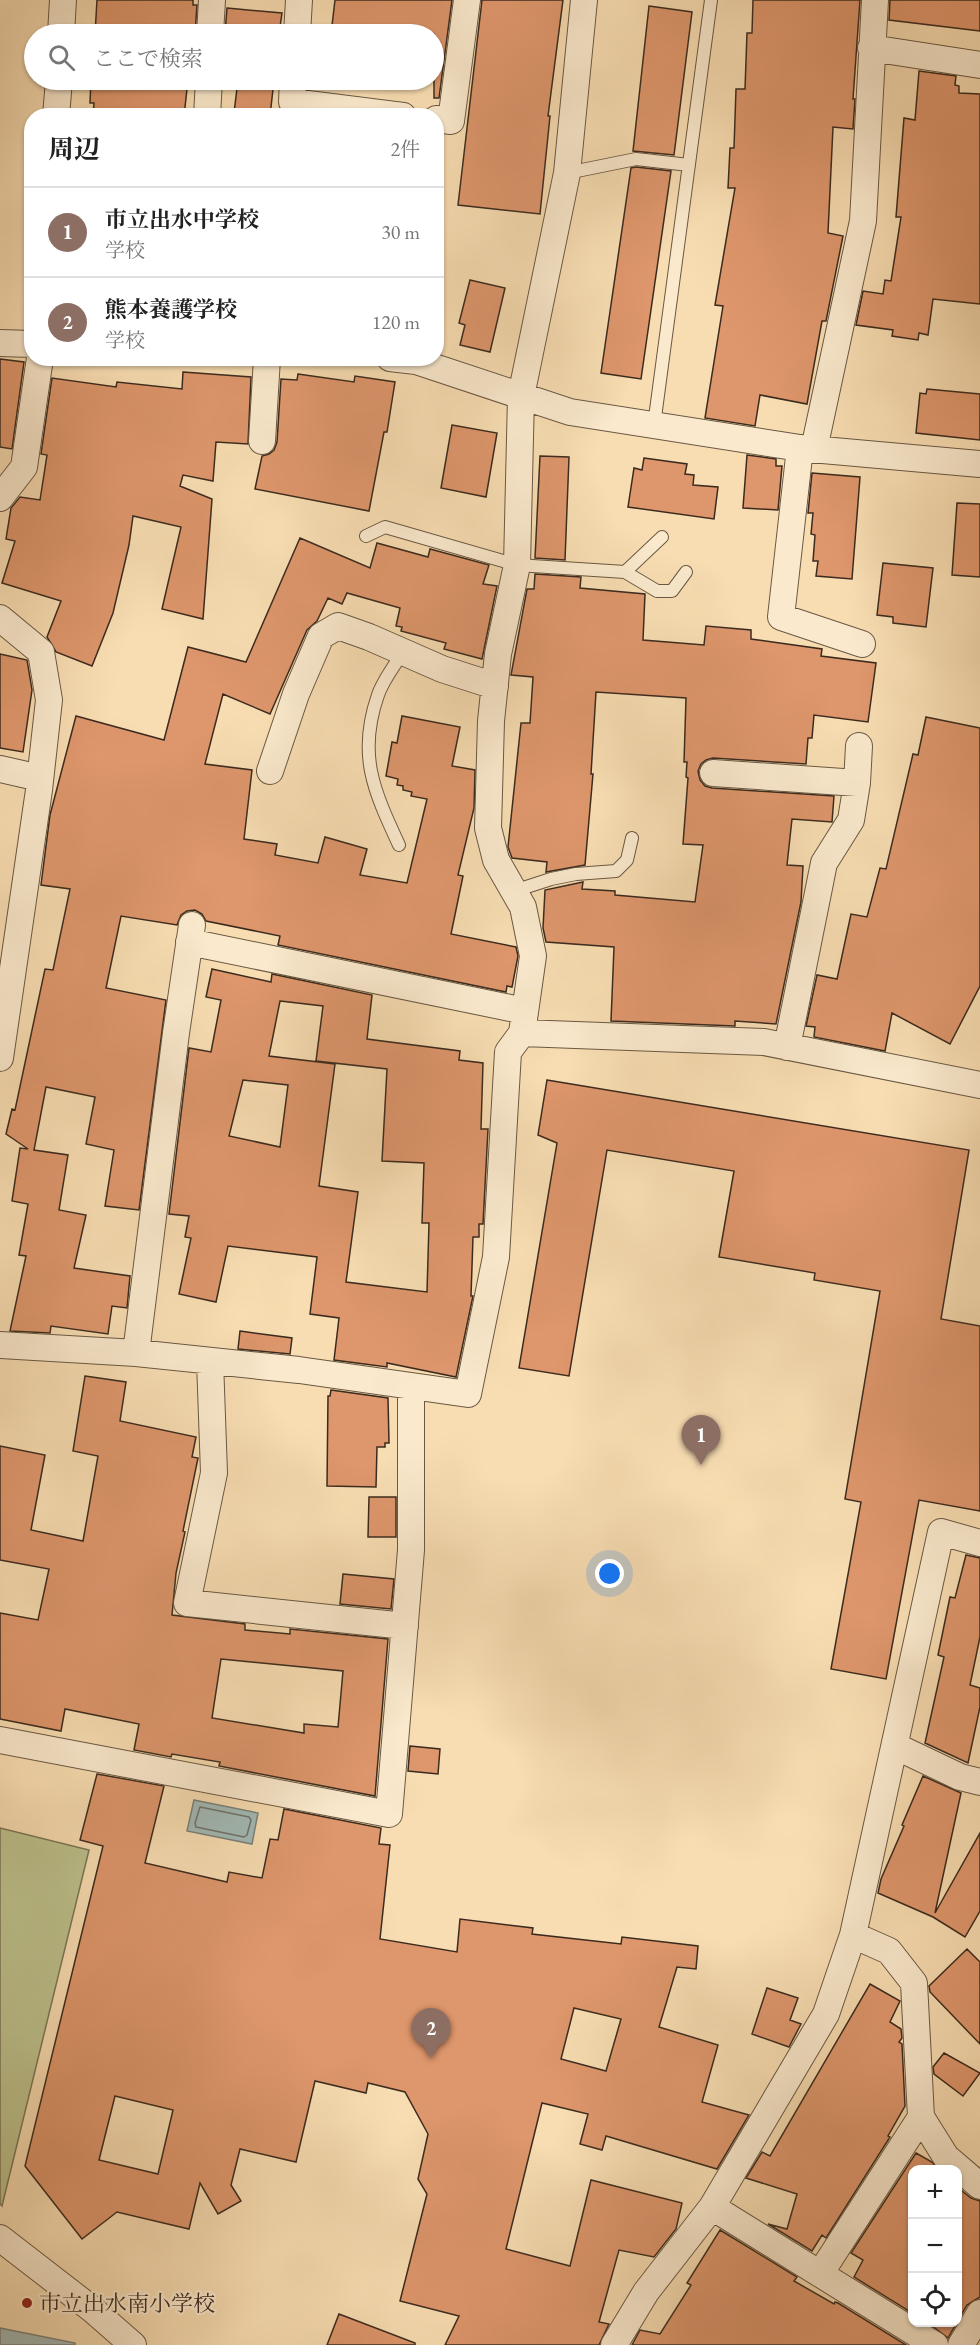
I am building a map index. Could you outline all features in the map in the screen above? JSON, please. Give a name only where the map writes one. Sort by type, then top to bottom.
[{"type":"street","points":[[62,24],[63,0]]},
{"type":"street","points":[[211,24],[212,0]]},
{"type":"street","points":[[444,121],[451,121],[467,0]]},
{"type":"street","points":[[0,1345],[136,1353],[299,1370],[468,1394],[496,1257],[508,1052],[524,1022],[533,956],[523,907],[496,860],[488,828],[491,721],[498,654],[517,565],[521,396],[567,173],[584,0]]},
{"type":"street","points":[[862,644],[781,617],[807,449],[863,221],[875,0]]},
{"type":"street","points":[[292,1],[295,24]]},
{"type":"street","points":[[871,48],[980,64]]},
{"type":"street","points":[[56,108],[57,90]]},
{"type":"street","points":[[207,108],[208,90]]},
{"type":"street","points":[[293,90],[292,102],[340,108]]},
{"type":"street","points":[[0,343],[24,344]]},
{"type":"street","points":[[0,498],[24,467],[39,366]]},
{"type":"street","points":[[262,441],[267,366]]},
{"type":"street","points":[[431,366],[570,412],[807,449],[980,464]]},
{"type":"street","points":[[0,618],[41,652],[50,700],[0,1058]]},
{"type":"street","points":[[270,771],[296,694],[321,636],[338,626],[442,669],[495,686]]},
{"type":"street","points":[[787,1047],[824,863],[851,820],[859,746]]},
{"type":"street","points":[[0,768],[40,778]]},
{"type":"street","points":[[713,773],[856,783]]},
{"type":"street","points":[[136,1353],[191,934],[524,1022],[764,1042],[980,1085]]},
{"type":"street","points":[[210,1361],[214,1473],[188,1603],[405,1626]]},
{"type":"street","points":[[0,1740],[389,1814],[411,1550],[411,1387]]},
{"type":"street","points":[[614,2345],[646,2292],[712,2207],[826,2014],[854,1935],[941,1532],[980,1543]]},
{"type":"street","points":[[895,1746],[960,1777],[980,1782]]},
{"type":"street","points":[[854,1935],[889,1951],[914,1983],[921,2117],[946,2157],[980,2186]]},
{"type":"street","points":[[820,2274],[921,2117]]},
{"type":"street","points":[[712,2207],[935,2345]]},
{"type":"street","points":[[0,2238],[93,2310],[133,2345]]},
{"type":"street","points":[[961,2345],[980,2313]]},
{"type":"lane","points":[[654,425],[711,0]]},
{"type":"lane","points":[[567,173],[636,159],[689,165]]},
{"type":"lane","points":[[366,536],[385,527],[517,565],[625,572],[657,591],[672,591],[686,572]]},
{"type":"lane","points":[[625,572],[662,537]]},
{"type":"lane","points":[[399,845],[376,792],[368,763],[369,729],[378,693],[403,652]]},
{"type":"lane","points":[[514,891],[576,874],[615,871],[627,860],[632,838]]},
{"type":"green space","points":[[0,1828],[89,1850],[2,2206],[0,2204]]},
{"type":"water","points":[[194,1800],[258,1813],[252,1844],[187,1831]]},
{"type":"water","points":[[0,2328],[75,2343],[75,2345],[0,2345]]},
{"type":"building","points":[[97,0],[193,0],[193,5],[197,5],[196,24],[96,24]]},
{"type":"building","points":[[335,0],[452,0],[444,60],[444,24],[332,24]]},
{"type":"building","points":[[482,0],[563,0],[548,116],[550,116],[540,214],[458,205]]},
{"type":"building","points":[[753,0],[860,0],[853,129],[833,127],[828,233],[843,236],[826,321],[822,321],[807,404],[760,395],[755,426],[705,418],[723,306],[715,305],[735,188],[728,188],[730,148],[734,148],[736,89],[745,89],[747,33],[752,33]]},
{"type":"building","points":[[890,0],[980,0],[980,31],[889,20]]},
{"type":"building","points":[[649,6],[692,12],[674,155],[633,151]]},
{"type":"building","points":[[227,8],[282,13],[280,24],[226,24]]},
{"type":"building","points":[[919,71],[956,76],[955,85],[959,86],[959,93],[980,94],[980,304],[933,299],[928,335],[919,333],[918,340],[892,336],[893,330],[856,325],[863,291],[883,294],[885,280],[891,281],[901,217],[896,217],[904,118],[915,120]]},
{"type":"building","points":[[91,90],[187,90],[185,108],[94,108],[94,103],[90,103]]},
{"type":"building","points":[[237,90],[273,90],[271,108],[235,108]]},
{"type":"building","points":[[434,90],[440,90],[439,98],[434,98]]},
{"type":"building","points":[[631,168],[671,171],[641,379],[601,373]]},
{"type":"building","points":[[470,280],[505,288],[490,352],[460,345],[465,325],[459,323]]},
{"type":"building","points":[[0,359],[24,362],[12,449],[0,447]]},
{"type":"building","points":[[183,372],[251,377],[248,444],[216,442],[213,481],[183,475],[180,486],[212,499],[203,619],[162,609],[181,527],[133,516],[129,545],[113,613],[92,666],[56,652],[47,637],[61,601],[2,583],[15,541],[6,539],[11,508],[20,497],[40,500],[47,455],[41,454],[52,378],[116,387],[117,382],[182,389]]},
{"type":"building","points":[[298,374],[354,382],[355,376],[395,382],[387,432],[384,432],[369,511],[255,489],[262,456],[274,450],[277,442],[281,379],[297,380]]},
{"type":"building","points":[[927,389],[980,394],[980,440],[916,433],[920,393],[926,394]]},
{"type":"building","points":[[452,425],[497,433],[486,497],[441,488]]},
{"type":"building","points":[[747,455],[776,459],[776,466],[782,466],[778,510],[743,508]]},
{"type":"building","points":[[540,456],[569,457],[565,560],[535,558]]},
{"type":"building","points":[[644,458],[687,464],[685,474],[694,475],[693,485],[718,487],[714,519],[628,507],[634,468],[642,470]]},
{"type":"building","points":[[812,473],[860,477],[852,579],[816,576],[818,561],[813,561],[815,535],[811,534],[813,513],[808,513]]},
{"type":"building","points":[[957,503],[980,504],[980,577],[952,575]]},
{"type":"building","points":[[300,538],[370,568],[377,543],[428,557],[430,549],[489,565],[483,584],[497,586],[482,659],[444,649],[446,643],[401,631],[402,627],[396,626],[400,608],[347,593],[342,604],[328,598],[317,621],[307,630],[270,714],[223,694],[205,764],[252,770],[244,839],[277,844],[275,855],[318,863],[325,837],[367,849],[360,875],[407,883],[427,799],[411,796],[412,792],[403,790],[403,786],[397,785],[398,779],[386,776],[392,742],[397,743],[402,716],[460,727],[452,766],[475,770],[474,808],[458,875],[463,876],[451,934],[516,947],[518,956],[512,987],[507,986],[506,992],[278,945],[280,936],[206,921],[202,914],[195,910],[181,915],[177,925],[121,916],[106,988],[166,1000],[139,1210],[105,1206],[114,1150],[86,1144],[95,1097],[46,1087],[34,1150],[68,1155],[59,1210],[86,1215],[74,1268],[130,1276],[127,1308],[112,1306],[108,1334],[51,1326],[50,1333],[10,1331],[26,1256],[19,1255],[28,1204],[12,1201],[20,1148],[28,1149],[6,1134],[12,1109],[15,1110],[45,969],[53,970],[70,889],[41,885],[50,815],[76,716],[164,740],[188,647],[246,662]]},
{"type":"building","points":[[883,563],[933,568],[926,627],[893,623],[893,617],[877,615]]},
{"type":"building","points":[[535,574],[581,577],[580,588],[645,594],[643,640],[704,645],[706,626],[751,630],[751,639],[822,649],[821,656],[876,663],[868,722],[814,715],[812,738],[808,738],[806,764],[713,758],[701,764],[698,771],[700,780],[705,786],[712,788],[834,796],[832,822],[792,819],[787,865],[803,866],[801,902],[776,1024],[735,1021],[735,1026],[611,1021],[614,947],[546,942],[543,928],[545,890],[583,882],[582,889],[615,891],[615,895],[695,902],[703,845],[683,844],[688,778],[686,777],[687,762],[684,762],[686,698],[596,692],[591,774],[593,774],[585,865],[546,872],[547,862],[512,858],[508,847],[521,723],[530,723],[533,677],[511,675],[527,589],[534,589]]},
{"type":"building","points":[[0,654],[27,660],[32,690],[23,752],[0,748]]},
{"type":"building","points":[[926,717],[980,728],[980,986],[950,1044],[892,1013],[885,1051],[814,1037],[815,1027],[806,1026],[817,975],[837,979],[851,914],[867,917],[880,868],[886,869],[913,754],[918,755]]},
{"type":"building","points":[[212,969],[271,982],[272,974],[372,995],[367,1039],[460,1051],[459,1060],[483,1063],[481,1129],[488,1129],[483,1224],[479,1224],[479,1237],[473,1237],[471,1296],[473,1296],[456,1377],[387,1363],[387,1367],[334,1360],[339,1318],[310,1314],[317,1257],[228,1246],[216,1302],[179,1294],[191,1238],[185,1237],[189,1216],[169,1214],[189,1048],[211,1052],[221,1000],[206,997]],"holes":[[[280,1001],[323,1006],[316,1061],[387,1069],[382,1161],[424,1163],[422,1223],[429,1223],[427,1292],[346,1282],[358,1192],[319,1186],[335,1064],[269,1056]],[[243,1080],[288,1085],[280,1147],[229,1136]]]},
{"type":"building","points":[[547,1080],[969,1150],[941,1319],[980,1326],[980,1511],[919,1500],[886,1679],[831,1669],[861,1502],[845,1499],[880,1291],[814,1280],[815,1273],[719,1257],[734,1171],[607,1150],[569,1376],[519,1368],[557,1143],[538,1135]]},
{"type":"building","points":[[240,1331],[292,1338],[290,1354],[238,1349]]},
{"type":"building","points":[[85,1376],[126,1382],[120,1421],[196,1437],[192,1457],[198,1458],[176,1573],[172,1615],[245,1624],[245,1630],[290,1634],[290,1629],[388,1639],[375,1796],[219,1766],[220,1762],[172,1754],[171,1757],[134,1750],[139,1724],[65,1709],[61,1731],[0,1719],[0,1613],[38,1620],[49,1569],[0,1560],[0,1446],[45,1455],[31,1530],[83,1541],[98,1456],[73,1451]],"holes":[[[221,1659],[343,1671],[338,1727],[304,1724],[304,1733],[212,1718]]]},
{"type":"building","points":[[331,1390],[388,1398],[389,1443],[385,1443],[385,1447],[377,1447],[376,1487],[327,1486],[328,1396]]},
{"type":"building","points":[[369,1497],[396,1497],[396,1537],[368,1537]]},
{"type":"building","points":[[966,1555],[980,1558],[980,1637],[970,1685],[980,1688],[980,1707],[968,1763],[925,1743],[944,1657],[938,1655],[950,1597],[955,1598]]},
{"type":"building","points":[[343,1574],[394,1579],[391,1609],[340,1604]]},
{"type":"building","points":[[410,1746],[440,1749],[438,1774],[408,1771]]},
{"type":"building","points":[[97,1774],[164,1786],[145,1863],[227,1882],[229,1872],[262,1878],[270,1839],[278,1840],[284,1809],[381,1828],[379,1844],[390,1845],[380,1939],[457,1952],[460,1919],[533,1928],[532,1934],[621,1944],[622,1937],[698,1946],[696,1969],[677,1967],[659,2027],[718,2045],[702,2102],[749,2115],[717,2169],[606,2136],[602,2150],[580,2144],[588,2114],[542,2103],[506,2249],[570,2266],[591,2180],[682,2203],[676,2229],[654,2257],[619,2250],[599,2322],[609,2324],[599,2345],[445,2345],[459,2316],[400,2301],[427,2194],[418,2179],[428,2134],[405,2092],[368,2083],[366,2093],[315,2081],[296,2162],[240,2149],[231,2185],[241,2201],[218,2214],[200,2183],[189,2229],[117,2212],[82,2239],[25,2166],[103,1846],[80,1840]],"holes":[[[574,2008],[621,2019],[606,2071],[561,2059]],[[115,2096],[173,2110],[158,2174],[99,2160]]]},
{"type":"building","points":[[923,1776],[961,1793],[935,1913],[980,1833],[980,1911],[965,1937],[933,1917],[878,1893],[881,1879]]},
{"type":"building","points":[[967,1949],[980,1962],[980,2044],[930,1992],[929,1986]]},
{"type":"building","points":[[870,1984],[900,2001],[890,2022],[901,2029],[902,2038],[899,2042],[902,2044],[905,2106],[888,2136],[890,2137],[826,2238],[822,2235],[812,2251],[768,2224],[787,2229],[797,2194],[746,2178],[762,2152],[770,2156]]},
{"type":"building","points":[[767,1988],[798,1998],[790,2020],[801,2024],[789,2047],[752,2034]]},
{"type":"building","points":[[944,2053],[980,2073],[963,2096],[934,2074],[933,2067]]},
{"type":"building","points":[[916,2153],[935,2165],[908,2165]]},
{"type":"building","points":[[908,2165],[908,2311],[854,2277],[863,2260],[851,2253]]},
{"type":"building","points":[[962,2191],[980,2201],[980,2297],[967,2305],[962,2314]]},
{"type":"building","points":[[720,2230],[797,2277],[794,2281],[834,2304],[838,2303],[906,2345],[632,2345],[640,2330],[660,2334],[691,2285],[687,2283]]},
{"type":"building","points":[[339,2314],[415,2343],[415,2345],[327,2345]]},
{"type":"building","points":[[934,2327],[954,2327],[948,2338]]},
{"type":"place","name":"市立出水中学校","points":[[701,1465]]},
{"type":"place","name":"熊本養護学校","points":[[431,2058]]},
{"type":"place","name":"市立出水南小学校","points":[[27,2303]]}]
